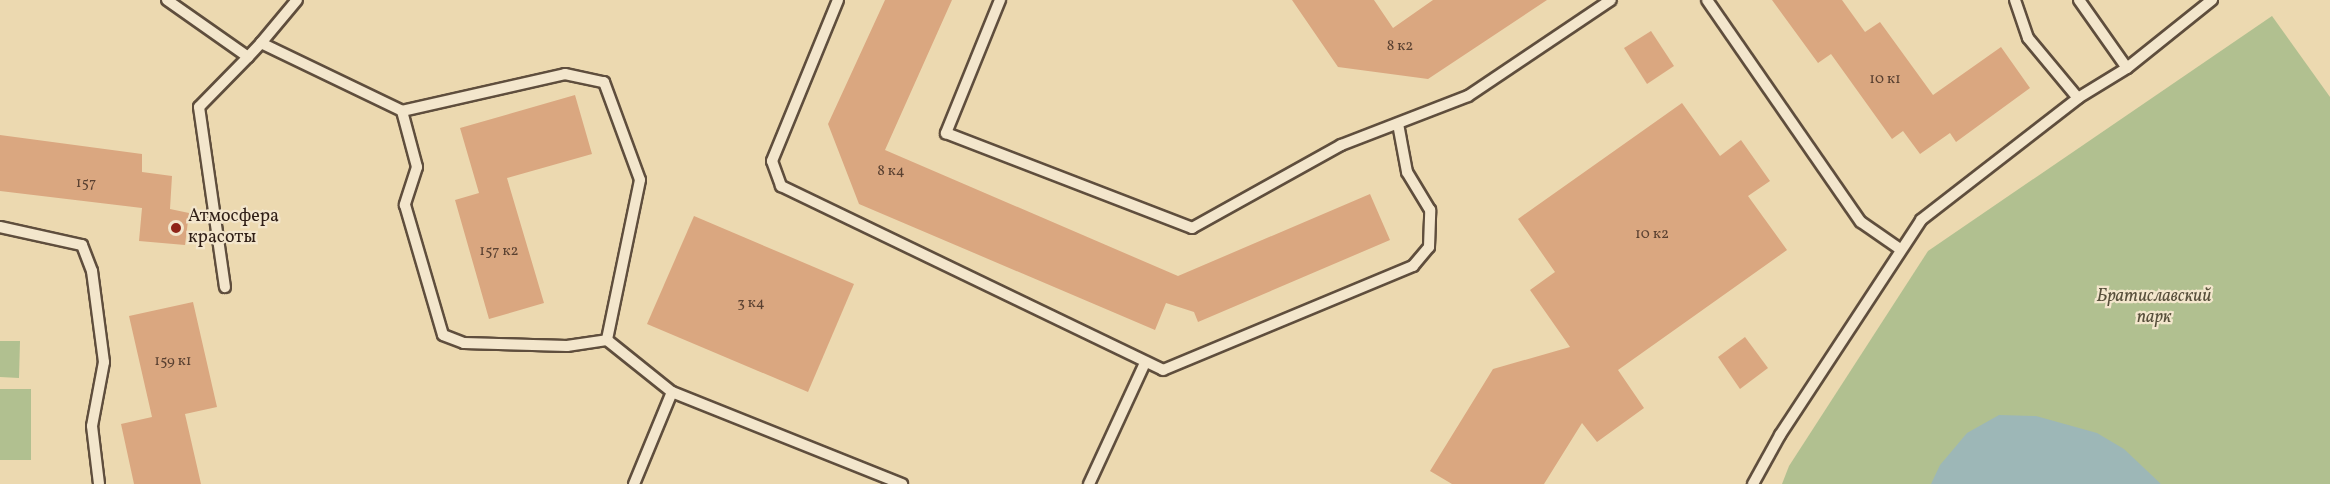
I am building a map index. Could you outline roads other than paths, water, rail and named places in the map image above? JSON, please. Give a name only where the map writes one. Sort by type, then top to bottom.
[{"type":"lane","points":[[167,0],[248,57]]},
{"type":"lane","points":[[225,287],[199,107],[261,43],[297,0]]},
{"type":"lane","points":[[838,0],[772,161],[781,186],[1163,370],[1413,266],[1429,247],[1430,210],[1407,172],[1398,124]]},
{"type":"lane","points":[[1000,0],[946,132],[1192,228],[1341,145],[1468,96],[1611,0]]},
{"type":"lane","points":[[1707,0],[1862,222],[1900,249]]},
{"type":"lane","points":[[2015,0],[2028,38],[2078,98]]},
{"type":"lane","points":[[2079,0],[2127,68]]},
{"type":"lane","points":[[1753,484],[1780,435],[1886,278],[1900,249],[1922,220],[2078,98],[2127,68],[2212,0]]},
{"type":"lane","points":[[261,43],[402,111],[565,74],[604,82],[640,180],[607,340]]},
{"type":"lane","points":[[402,111],[417,167],[405,205],[443,336],[464,343],[567,346],[607,340],[672,392],[902,484]]},
{"type":"lane","points":[[0,227],[82,244],[92,271],[104,362],[92,426],[99,484]]},
{"type":"lane","points":[[1089,484],[1145,363]]},
{"type":"lane","points":[[634,484],[672,392]]},
{"type":"water","points":[[1999,415],[2036,416],[2097,433],[2124,449],[2161,484],[1931,484],[1940,465],[1967,433]]},
{"type":"place","name":"Атмосфера красоты","points":[[176,228]]},
{"type":"park label","name":"Братиславский парк","points":[[2154,308]]}]
